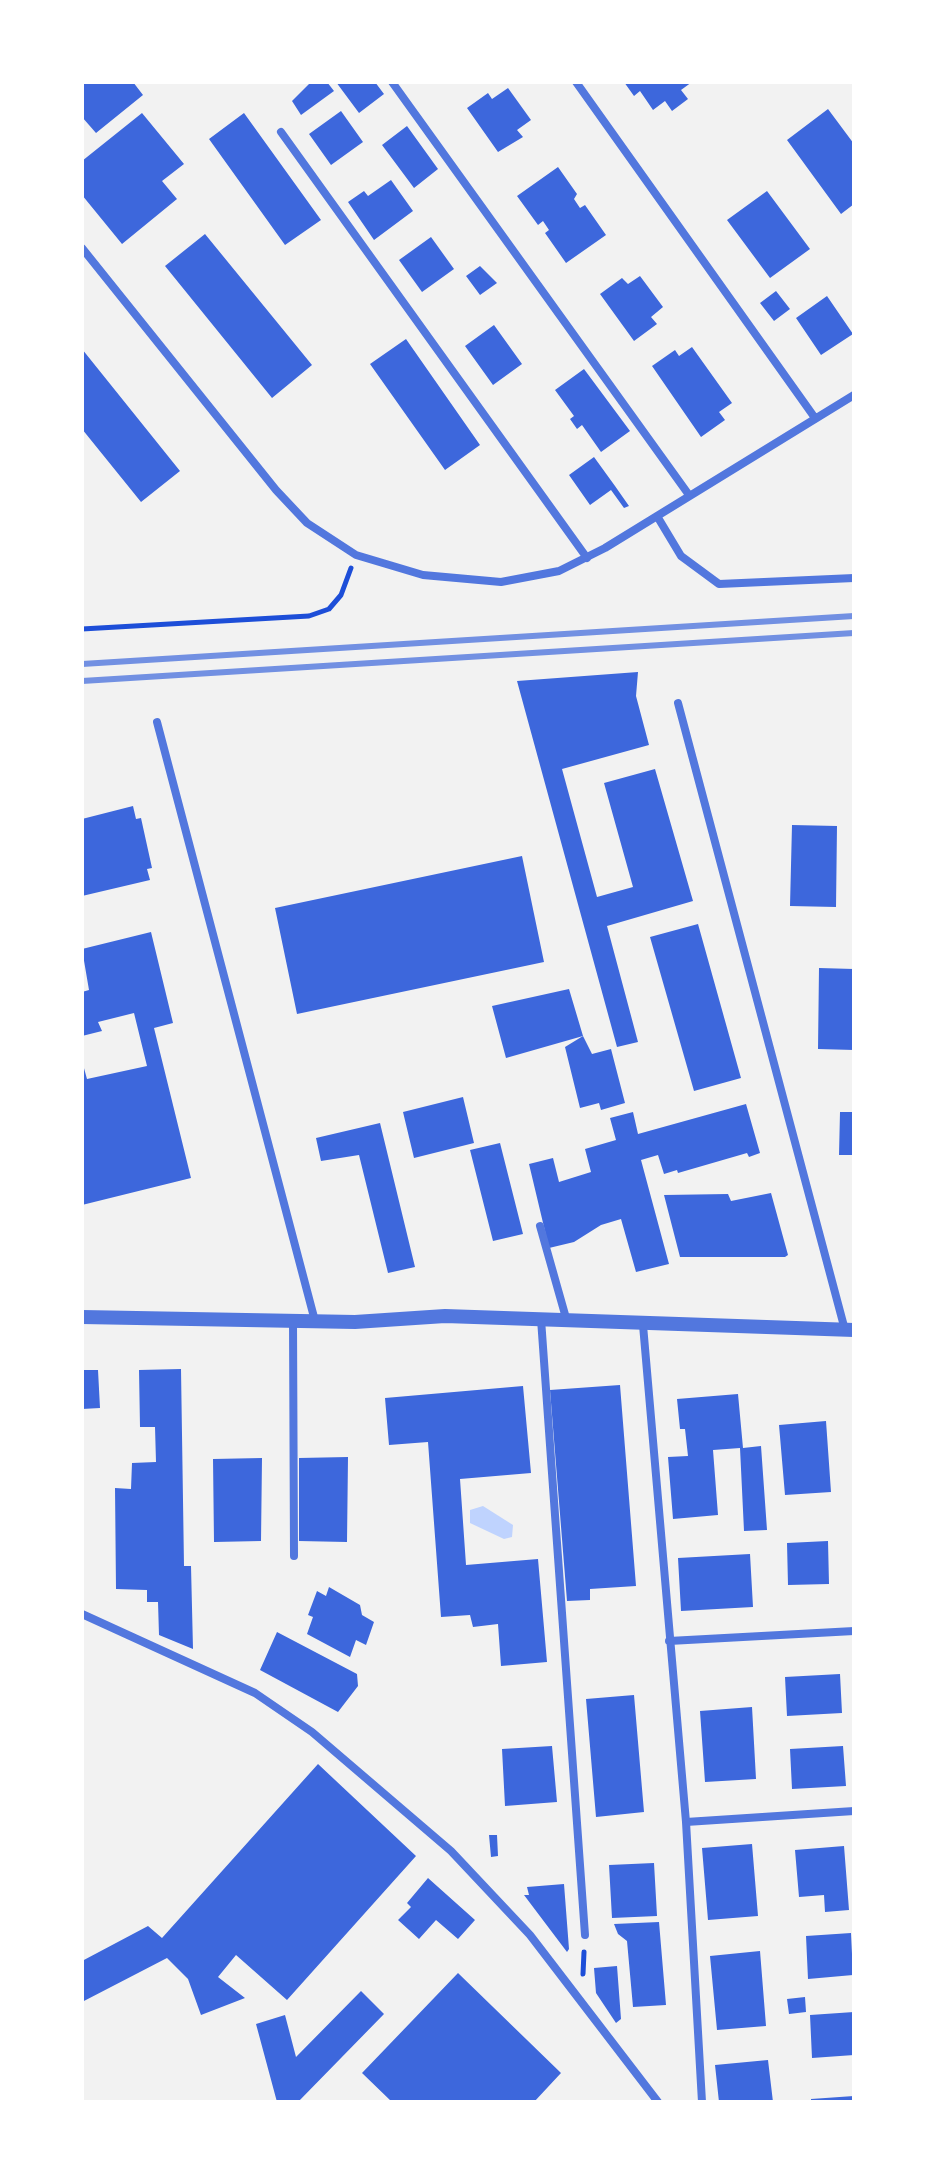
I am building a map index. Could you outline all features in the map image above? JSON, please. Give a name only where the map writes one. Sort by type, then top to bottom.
[{"type":"street","points":[[392,82],[689,495]]},
{"type":"street","points":[[576,82],[815,418]]},
{"type":"street","points":[[281,132],[587,558]]},
{"type":"street","points":[[82,248],[276,490],[329,541],[356,555],[423,575],[464,580],[526,580],[559,571],[587,558],[854,395]]},
{"type":"street","points":[[657,516],[681,556],[719,584],[854,578]]},
{"type":"street","points":[[82,1317],[293,1321],[445,1316],[566,1318],[643,1325],[850,1330],[678,703]]},
{"type":"street","points":[[157,722],[200,895],[315,1321]]},
{"type":"street","points":[[540,1226],[566,1318]]},
{"type":"street","points":[[541,1318],[585,1935]]},
{"type":"street","points":[[293,1321],[294,1556]]},
{"type":"street","points":[[643,1325],[686,1822],[702,2102]]},
{"type":"street","points":[[82,1614],[255,1693],[312,1732],[451,1851],[530,1935],[658,2102]]},
{"type":"street","points":[[669,1641],[854,1631]]},
{"type":"street","points":[[686,1822],[854,1811]]},
{"type":"path","points":[[82,629],[309,616],[329,609],[341,595],[356,555]]},
{"type":"path","points":[[581,2003],[585,1935]]},
{"type":"water","points":[[483,1506],[513,1525],[512,1537],[504,1539],[470,1523],[470,1510]]},
{"type":"building","points":[[82,82],[133,82],[143,95],[96,133],[82,117]]},
{"type":"building","points":[[311,82],[327,82],[334,91],[301,115],[292,101]]},
{"type":"building","points":[[336,82],[375,82],[384,94],[359,113]]},
{"type":"building","points":[[624,82],[692,82],[681,90],[688,99],[672,111],[665,101],[653,110],[640,91],[634,96]]},
{"type":"building","points":[[508,88],[531,120],[517,130],[523,137],[498,152],[467,108],[488,93],[492,99]]},
{"type":"building","points":[[828,109],[854,144],[854,204],[841,214],[787,140]]},
{"type":"building","points":[[341,111],[363,142],[331,165],[309,134]]},
{"type":"building","points":[[142,113],[184,164],[162,181],[177,199],[122,244],[82,195],[82,161]]},
{"type":"building","points":[[244,113],[321,220],[285,245],[209,139]]},
{"type":"building","points":[[407,126],[438,169],[414,188],[382,145]]},
{"type":"building","points":[[558,167],[577,194],[574,199],[580,208],[585,205],[606,235],[566,263],[545,233],[549,230],[543,221],[538,225],[517,196]]},
{"type":"building","points":[[391,180],[413,211],[374,240],[348,202],[364,191],[368,196]]},
{"type":"building","points":[[767,191],[810,249],[770,278],[727,220]]},
{"type":"building","points":[[205,234],[312,365],[272,398],[165,266]]},
{"type":"building","points":[[431,237],[454,269],[422,292],[399,260]]},
{"type":"building","points":[[480,266],[497,283],[480,295],[466,276]]},
{"type":"building","points":[[640,276],[663,307],[651,317],[657,324],[634,341],[600,294],[622,278],[628,284]]},
{"type":"building","points":[[776,291],[790,309],[774,321],[760,303]]},
{"type":"building","points":[[827,296],[853,334],[821,355],[796,318]]},
{"type":"building","points":[[494,325],[522,364],[493,385],[465,346]]},
{"type":"building","points":[[406,339],[480,445],[445,470],[370,364]]},
{"type":"building","points":[[692,347],[732,403],[719,412],[725,420],[701,437],[652,366],[675,350],[679,356]]},
{"type":"building","points":[[82,349],[180,471],[141,502],[82,429]]},
{"type":"building","points":[[584,369],[630,431],[601,452],[582,425],[577,429],[570,419],[574,416],[555,390]]},
{"type":"building","points":[[594,457],[629,506],[624,508],[611,490],[590,505],[569,475]]},
{"type":"building","points":[[638,672],[636,696],[649,745],[562,769],[597,897],[633,887],[604,783],[655,769],[693,901],[607,926],[638,1042],[617,1047],[517,681]]},
{"type":"building","points":[[133,806],[136,819],[141,818],[152,868],[147,869],[150,880],[82,896],[82,819]]},
{"type":"building","points":[[792,825],[837,826],[836,907],[790,906]]},
{"type":"building","points":[[522,856],[544,962],[297,1014],[275,908]]},
{"type":"building","points":[[698,924],[741,1078],[694,1091],[650,937]]},
{"type":"building","points":[[151,932],[173,1023],[154,1028],[191,1178],[82,1205],[82,1061],[87,1079],[147,1066],[134,1013],[98,1022],[102,1031],[82,1036],[82,992],[89,990],[82,949]]},
{"type":"building","points":[[819,968],[854,969],[854,1050],[818,1049]]},
{"type":"building","points":[[569,989],[583,1036],[506,1058],[492,1006]]},
{"type":"building","points":[[583,1036],[592,1054],[611,1049],[625,1103],[601,1110],[599,1103],[580,1108],[565,1047]]},
{"type":"building","points":[[463,1097],[474,1143],[414,1158],[403,1112]]},
{"type":"building","points":[[746,1104],[760,1153],[749,1157],[747,1153],[678,1173],[677,1170],[664,1174],[658,1155],[641,1160],[669,1264],[636,1272],[621,1219],[601,1225],[574,1242],[549,1248],[529,1164],[553,1158],[559,1182],[591,1172],[585,1149],[616,1140],[610,1118],[633,1112],[638,1134]]},
{"type":"building","points":[[840,1112],[854,1112],[854,1155],[839,1155]]},
{"type":"building","points":[[380,1123],[415,1267],[388,1273],[359,1155],[321,1161],[316,1138]]},
{"type":"building","points":[[500,1143],[523,1234],[493,1241],[470,1150]]},
{"type":"building","points":[[771,1193],[788,1255],[680,1257],[664,1195],[728,1194],[731,1201]]},
{"type":"building","points":[[181,1369],[184,1566],[191,1566],[193,1649],[159,1635],[158,1602],[147,1602],[147,1590],[116,1589],[115,1488],[131,1489],[132,1463],[156,1462],[155,1427],[140,1427],[139,1370]]},
{"type":"building","points":[[82,1370],[98,1370],[100,1408],[82,1409]]},
{"type":"building","points":[[620,1385],[636,1586],[590,1589],[590,1600],[567,1601],[550,1390]]},
{"type":"building","points":[[523,1386],[531,1473],[460,1479],[466,1565],[538,1559],[547,1662],[501,1666],[498,1624],[473,1627],[470,1615],[441,1617],[428,1442],[389,1445],[385,1398]]},
{"type":"building","points":[[738,1394],[743,1448],[761,1446],[767,1530],[744,1531],[740,1448],[713,1450],[718,1515],[673,1519],[668,1457],[688,1456],[685,1429],[680,1429],[677,1399]]},
{"type":"building","points":[[826,1421],[831,1492],[785,1495],[779,1425]]},
{"type":"building","points":[[348,1457],[347,1542],[299,1541],[299,1458]]},
{"type":"building","points":[[262,1458],[261,1541],[214,1542],[213,1459]]},
{"type":"building","points":[[828,1541],[829,1584],[788,1585],[787,1543]]},
{"type":"building","points":[[750,1554],[753,1607],[681,1611],[678,1558]]},
{"type":"building","points":[[329,1587],[360,1605],[362,1615],[374,1622],[366,1645],[356,1640],[350,1657],[307,1634],[313,1617],[308,1615],[317,1591],[326,1596]]},
{"type":"building","points":[[277,1632],[357,1674],[358,1686],[338,1712],[260,1670]]},
{"type":"building","points":[[840,1674],[842,1713],[787,1716],[785,1677]]},
{"type":"building","points":[[634,1695],[644,1812],[596,1817],[586,1699]]},
{"type":"building","points":[[752,1707],[756,1779],[705,1782],[700,1711]]},
{"type":"building","points":[[552,1746],[557,1802],[505,1806],[502,1749]]},
{"type":"building","points":[[843,1746],[846,1786],[792,1789],[790,1749]]},
{"type":"building","points":[[318,1764],[416,1856],[287,2000],[236,1955],[218,1977],[245,1998],[201,2015],[188,1979],[167,1958],[82,2002],[82,1961],[148,1926],[162,1938]]},
{"type":"building","points":[[489,1835],[497,1835],[498,1856],[491,1857]]},
{"type":"building","points":[[752,1844],[758,1916],[708,1920],[702,1848]]},
{"type":"building","points":[[844,1846],[849,1910],[825,1912],[824,1895],[799,1897],[795,1850]]},
{"type":"building","points":[[654,1863],[657,1916],[612,1918],[609,1865]]},
{"type":"building","points":[[428,1878],[475,1920],[458,1939],[436,1920],[419,1939],[398,1920],[411,1907],[407,1903]]},
{"type":"building","points":[[564,1884],[567,1952],[524,1895],[529,1895],[527,1887]]},
{"type":"building","points":[[659,1922],[666,2005],[633,2007],[627,1941],[618,1934],[614,1924]]},
{"type":"building","points":[[851,1933],[853,1975],[808,1979],[806,1936]]},
{"type":"building","points":[[760,1951],[766,2026],[717,2030],[710,1956]]},
{"type":"building","points":[[617,1966],[621,2019],[616,2023],[596,1993],[594,1968]]},
{"type":"building","points":[[458,1973],[561,2073],[534,2102],[392,2102],[362,2073]]},
{"type":"building","points":[[361,1991],[384,2014],[298,2102],[277,2102],[256,2024],[285,2015],[296,2057]]},
{"type":"building","points":[[805,1997],[806,2012],[789,2014],[787,1999]]},
{"type":"building","points":[[854,2012],[854,2055],[812,2058],[810,2015]]},
{"type":"building","points":[[768,2060],[773,2102],[719,2102],[715,2065]]},
{"type":"building","points":[[854,2096],[854,2102],[811,2102],[811,2099]]},
{"type":"railway","points":[[82,664],[854,616]]},
{"type":"railway","points":[[82,681],[854,633]]}]
